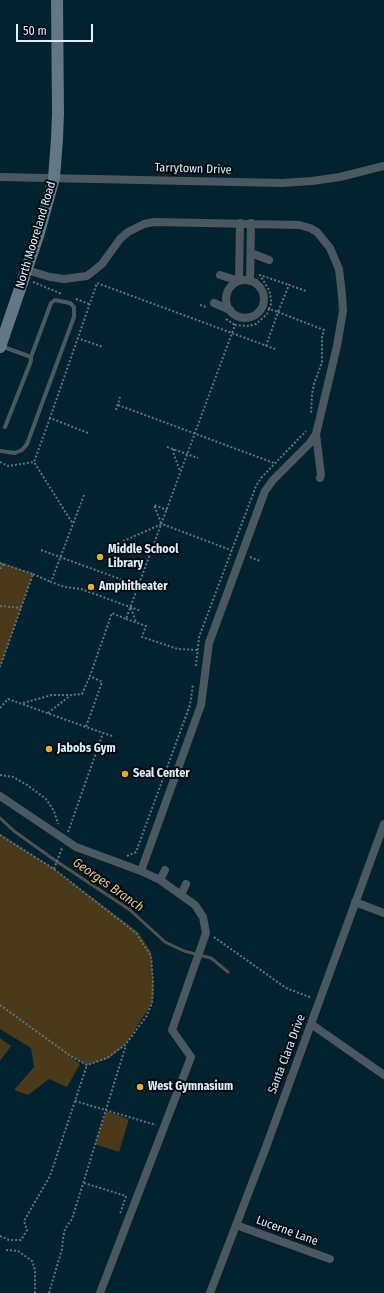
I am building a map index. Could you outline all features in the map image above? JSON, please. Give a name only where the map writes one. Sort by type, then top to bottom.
[{"type":"street","name":"North Mooreland Road","points":[[0,346],[27,275],[54,178],[58,113],[57,0]]},
{"type":"street","name":"Tarrytown Drive","points":[[0,177],[282,183],[340,177],[384,166]]},
{"type":"street","points":[[27,275],[64,279],[87,276],[102,264],[120,239],[135,228],[154,222],[299,224],[316,232],[330,248],[339,269],[342,295],[342,323],[316,434],[310,443],[283,470],[265,491],[209,643],[201,705],[140,871]]},
{"type":"street","points":[[239,281],[240,223]]},
{"type":"street","points":[[250,281],[251,223]]},
{"type":"street","points":[[251,253],[269,260]]},
{"type":"street","points":[[214,304],[230,310],[239,317],[250,318],[259,312],[264,302],[264,297],[260,287],[250,281],[239,281],[220,275]]},
{"type":"street","points":[[230,310],[226,299],[227,293],[234,284],[239,281]]},
{"type":"street","points":[[316,434],[321,475],[320,478]]},
{"type":"street","points":[[0,796],[76,847],[160,880],[195,905],[203,917],[206,933],[202,948],[172,1030],[191,1057],[100,1293]]},
{"type":"street","name":"Santa Clara Drive","points":[[210,1293],[384,824]]},
{"type":"street","points":[[160,880],[165,870]]},
{"type":"street","points":[[180,895],[186,884]]},
{"type":"street","points":[[355,902],[384,913]]},
{"type":"street","points":[[311,1024],[384,1075]]},
{"type":"street","name":"Lucerne Lane","points":[[236,1225],[330,1259]]},
{"type":"lane","points":[[0,451],[15,453],[22,450],[28,444],[74,318],[74,307],[70,304],[55,300],[52,303],[6,427]]},
{"type":"lane","points":[[0,346],[31,357]]},
{"type":"path","points":[[126,619],[235,325],[249,326],[256,324],[267,314],[271,304],[269,290],[260,274],[306,290]]},
{"type":"path","points":[[27,275],[68,296]]},
{"type":"path","points":[[34,462],[97,283],[275,349]]},
{"type":"path","points":[[266,346],[289,285]]},
{"type":"path","points":[[76,298],[90,304]]},
{"type":"path","points":[[269,309],[324,330],[322,337],[322,362],[312,394],[311,420]]},
{"type":"path","points":[[77,338],[103,347]]},
{"type":"path","points":[[116,410],[120,397]]},
{"type":"path","points":[[118,405],[275,463],[283,470]]},
{"type":"path","points":[[50,418],[88,433]]},
{"type":"path","points":[[195,672],[199,637],[256,486],[261,478],[310,427]]},
{"type":"path","points":[[167,447],[198,458]]},
{"type":"path","points":[[174,449],[173,452],[181,472]]},
{"type":"path","points":[[0,462],[8,466],[34,462]]},
{"type":"path","points":[[34,462],[73,524]]},
{"type":"path","points":[[51,582],[84,495]]},
{"type":"path","points":[[162,524],[154,505],[167,510]]},
{"type":"path","points":[[112,546],[162,524],[260,561]]},
{"type":"path","points":[[41,550],[139,586]]},
{"type":"path","points":[[0,563],[65,587],[81,589],[142,611]]},
{"type":"path","points":[[0,570],[4,564]]},
{"type":"path","points":[[0,667],[33,574]]},
{"type":"path","points":[[0,606],[21,608]]},
{"type":"path","points":[[131,607],[136,622]]},
{"type":"path","points":[[22,703],[52,695],[82,694],[112,614],[146,626],[142,637],[144,638],[178,649],[197,650]]},
{"type":"path","points":[[86,727],[102,682],[90,676]]},
{"type":"path","points":[[126,856],[136,852],[190,705],[194,678]]},
{"type":"path","points":[[48,713],[71,695]]},
{"type":"path","points":[[0,708],[8,699],[112,736]]},
{"type":"path","points":[[68,833],[103,733]]},
{"type":"path","points":[[0,775],[22,782],[46,799],[54,811],[55,818],[61,828]]},
{"type":"path","points":[[65,830],[73,835]]},
{"type":"path","points":[[0,835],[54,868],[136,933],[151,956],[153,981],[152,1003],[146,1017],[126,1044],[107,1058],[86,1065],[72,1057],[0,1005]]},
{"type":"path","points":[[54,868],[61,849]]},
{"type":"path","points":[[206,933],[217,938],[286,988],[319,1001]]},
{"type":"path","points":[[48,1293],[62,1249],[64,1234],[72,1219],[126,1044]]},
{"type":"path","points":[[0,1236],[9,1240],[21,1240],[27,1230],[24,1221],[50,1176],[86,1065]]},
{"type":"path","points":[[75,1101],[164,1127]]},
{"type":"path","points":[[84,1183],[126,1196],[118,1218]]},
{"type":"path","points":[[6,1250],[18,1251],[32,1261],[35,1270],[35,1293]]},
{"type":"shaded area","points":[[0,562],[33,574],[0,667]]},
{"type":"shaded area","points":[[0,834],[54,869],[138,932],[151,952],[154,994],[152,1003],[126,1044],[108,1059],[87,1065],[68,1055],[80,1064],[67,1087],[49,1079],[28,1095],[14,1090],[34,1067],[31,1048],[0,1029]]},
{"type":"shaded area","points":[[0,1038],[11,1046],[0,1061]]},
{"type":"shaded area","points":[[106,1111],[129,1119],[119,1152],[95,1144]]},
{"type":"waterway","name":"Georges Branch","points":[[0,818],[14,831],[56,861],[130,910],[165,942],[184,951],[211,958],[228,972]]},
{"type":"place","name":"Middle School Library","points":[[100,557]]},
{"type":"place","name":"Amphitheater","points":[[91,587]]},
{"type":"place","name":"Jabobs Gym","points":[[49,749]]},
{"type":"place","name":"Seal Center","points":[[125,774]]},
{"type":"place","name":"West Gymnasium","points":[[140,1087]]}]
